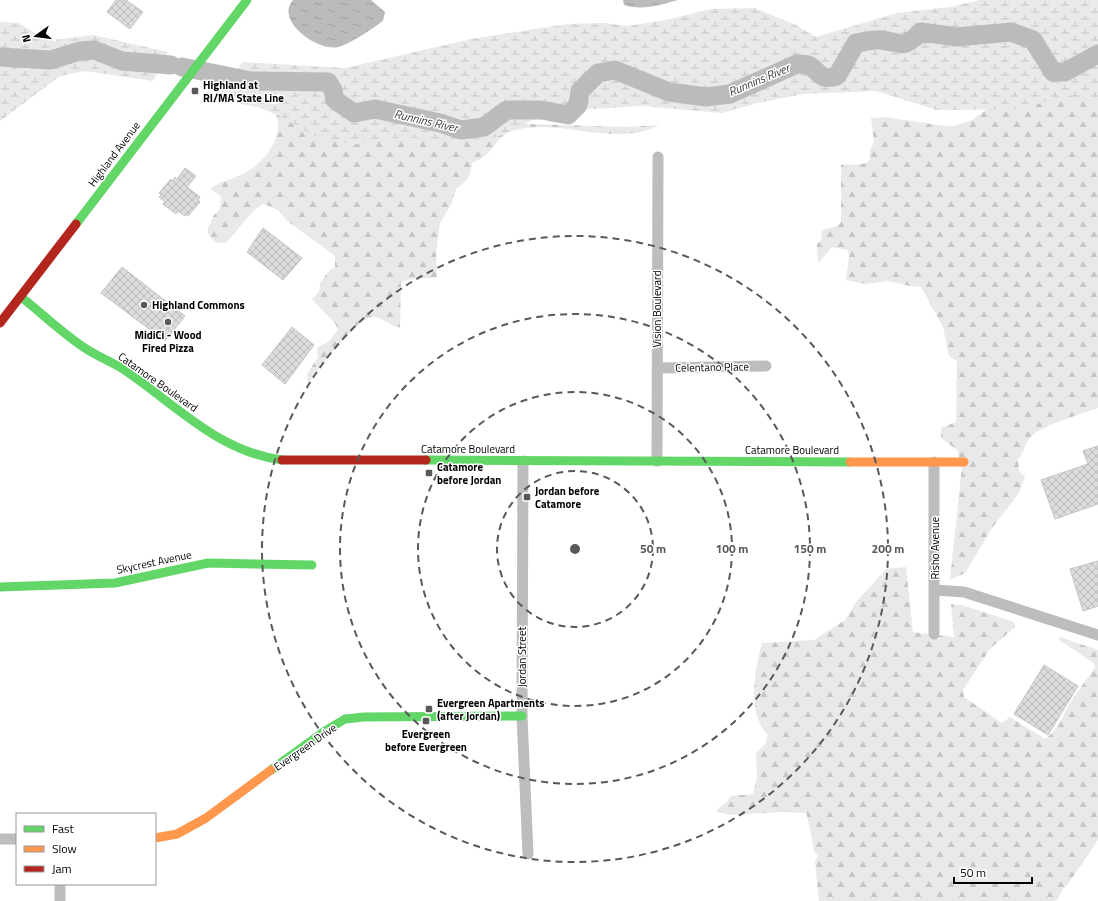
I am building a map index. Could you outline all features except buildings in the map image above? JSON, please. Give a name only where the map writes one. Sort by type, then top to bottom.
[{"type":"street","name":"Highland Avenue","points":[[0,323],[247,0]]},
{"type":"street","name":"Vision Boulevard","points":[[657,461],[658,368],[656,321],[658,157]]},
{"type":"street","name":"Catamore Boulevard","points":[[21,297],[87,349],[122,369],[220,440],[243,451],[268,458],[295,461],[964,462]]},
{"type":"street","name":"Celentano Place","points":[[658,368],[766,366]]},
{"type":"street","name":"Jordan Street","points":[[523,461],[522,716],[528,854]]},
{"type":"street","name":"Risho Avenue","points":[[934,462],[934,634]]},
{"type":"street","name":"Skycrest Avenue","points":[[0,587],[115,583],[208,563],[312,565]]},
{"type":"street","points":[[934,590],[964,592],[1098,635]]},
{"type":"street","name":"Evergreen Drive","points":[[156,838],[177,834],[206,818],[325,731],[345,719],[405,715],[522,716]]},
{"type":"street","points":[[0,839],[16,839]]},
{"type":"street","points":[[60,885],[60,901]]},
{"type":"green space","points":[[980,0],[1098,0],[1098,102],[1064,95],[1024,109],[936,110],[876,91],[803,94],[758,103],[722,113],[641,106],[577,110],[542,115],[503,135],[489,139],[461,142],[430,138],[388,138],[352,145],[313,136],[284,118],[258,107],[220,100],[242,62],[345,68],[471,39],[567,24],[605,23],[627,26],[666,20],[711,9],[754,8],[794,24],[816,37],[897,13],[950,7]]},
{"type":"green space","points":[[0,22],[19,23],[36,34],[52,40],[93,35],[168,52],[153,81],[85,71],[60,76],[0,121]]},
{"type":"green space","points":[[1098,61],[1098,408],[1051,425],[1042,429],[1030,438],[1018,459],[1019,471],[1025,477],[1019,493],[992,528],[965,573],[950,580],[962,466],[957,450],[941,438],[941,428],[956,422],[957,361],[949,356],[943,327],[921,287],[888,281],[866,284],[846,280],[849,255],[847,250],[832,247],[818,263],[817,244],[821,241],[822,230],[838,226],[841,222],[841,165],[860,164],[867,162],[870,159],[870,150],[874,142],[871,118],[884,117],[952,127],[972,120],[996,103]]},
{"type":"green space","points":[[210,84],[259,84],[517,121],[527,124],[626,127],[659,125],[642,132],[624,134],[547,127],[529,127],[511,131],[504,135],[485,156],[472,163],[471,172],[465,182],[456,189],[452,203],[440,223],[436,254],[437,277],[401,282],[400,328],[375,317],[365,320],[347,335],[309,382],[307,380],[307,374],[318,357],[317,348],[329,341],[338,330],[335,323],[312,299],[319,292],[320,283],[329,271],[335,267],[335,256],[286,220],[279,211],[263,204],[254,210],[227,242],[216,243],[208,234],[208,228],[214,215],[220,209],[221,196],[210,189],[249,171],[256,165],[269,151],[274,142],[278,125],[275,114],[263,98],[227,96]]},
{"type":"green space","points":[[906,567],[913,632],[954,637],[951,604],[962,605],[1014,622],[1015,627],[990,649],[963,690],[964,697],[1002,723],[1010,717],[1045,739],[1049,736],[1059,724],[1068,706],[1095,667],[1094,663],[1059,640],[1060,637],[1098,650],[1098,840],[1056,901],[819,901],[815,861],[818,856],[814,851],[806,813],[783,812],[730,815],[718,812],[716,810],[726,803],[731,796],[753,794],[757,778],[756,753],[765,744],[768,735],[761,726],[757,715],[754,691],[762,643],[814,640],[845,620],[857,601],[886,569]]},
{"type":"water","points":[[293,0],[371,0],[385,12],[383,21],[355,40],[338,47],[330,47],[320,45],[310,40],[294,25],[289,17],[289,8]]},
{"type":"water","points":[[623,0],[678,0],[651,7],[631,7],[624,5]]},
{"type":"waterway","name":"Runnins River","points":[[182,67],[251,81],[328,82],[333,90],[335,100],[354,113],[375,109],[440,123],[461,130],[484,127],[507,110],[542,110],[568,115],[578,105],[580,91],[598,73],[615,70],[669,92],[706,97],[730,94],[797,64],[808,65],[826,78],[837,76],[856,43],[878,40],[902,44],[910,41],[921,32],[957,37],[1011,32],[1033,40],[1053,72],[1065,72],[1098,54]]},
{"type":"waterway","name":"Runnins River","points":[[0,57],[51,60],[80,51],[94,50],[122,61],[171,65]]},
{"type":"traffic: fast","points":[[76,224],[247,0]]},
{"type":"traffic: fast","points":[[21,297],[79,344],[92,353],[123,369],[179,411],[217,437],[237,447],[259,455],[282,460]]},
{"type":"traffic: fast","points":[[426,460],[850,462]]},
{"type":"traffic: fast","points":[[0,587],[115,583],[208,563],[312,565]]},
{"type":"traffic: fast","points":[[271,770],[325,731],[345,719],[364,717],[522,716]]},
{"type":"traffic: slow","points":[[850,462],[964,462]]},
{"type":"traffic: slow","points":[[156,838],[177,834],[206,818],[271,770]]},
{"type":"traffic: jam","points":[[0,323],[76,224]]},
{"type":"traffic: jam","points":[[282,460],[426,460]]},
{"type":"place","name":"Highland at RI/MA State Line","points":[[195,91]]},
{"type":"place","name":"Highland Commons","points":[[144,305]]},
{"type":"place","name":"MidiCi - Wood Fired Pizza","points":[[168,322]]},
{"type":"place","name":"Catamore before Jordan","points":[[429,473]]},
{"type":"place","name":"Jordan before Catamore","points":[[527,497]]},
{"type":"place","name":"Evergreen Apartments (after Jordan)","points":[[429,709]]},
{"type":"place","name":"Evergreen before Evergreen","points":[[426,721]]}]
